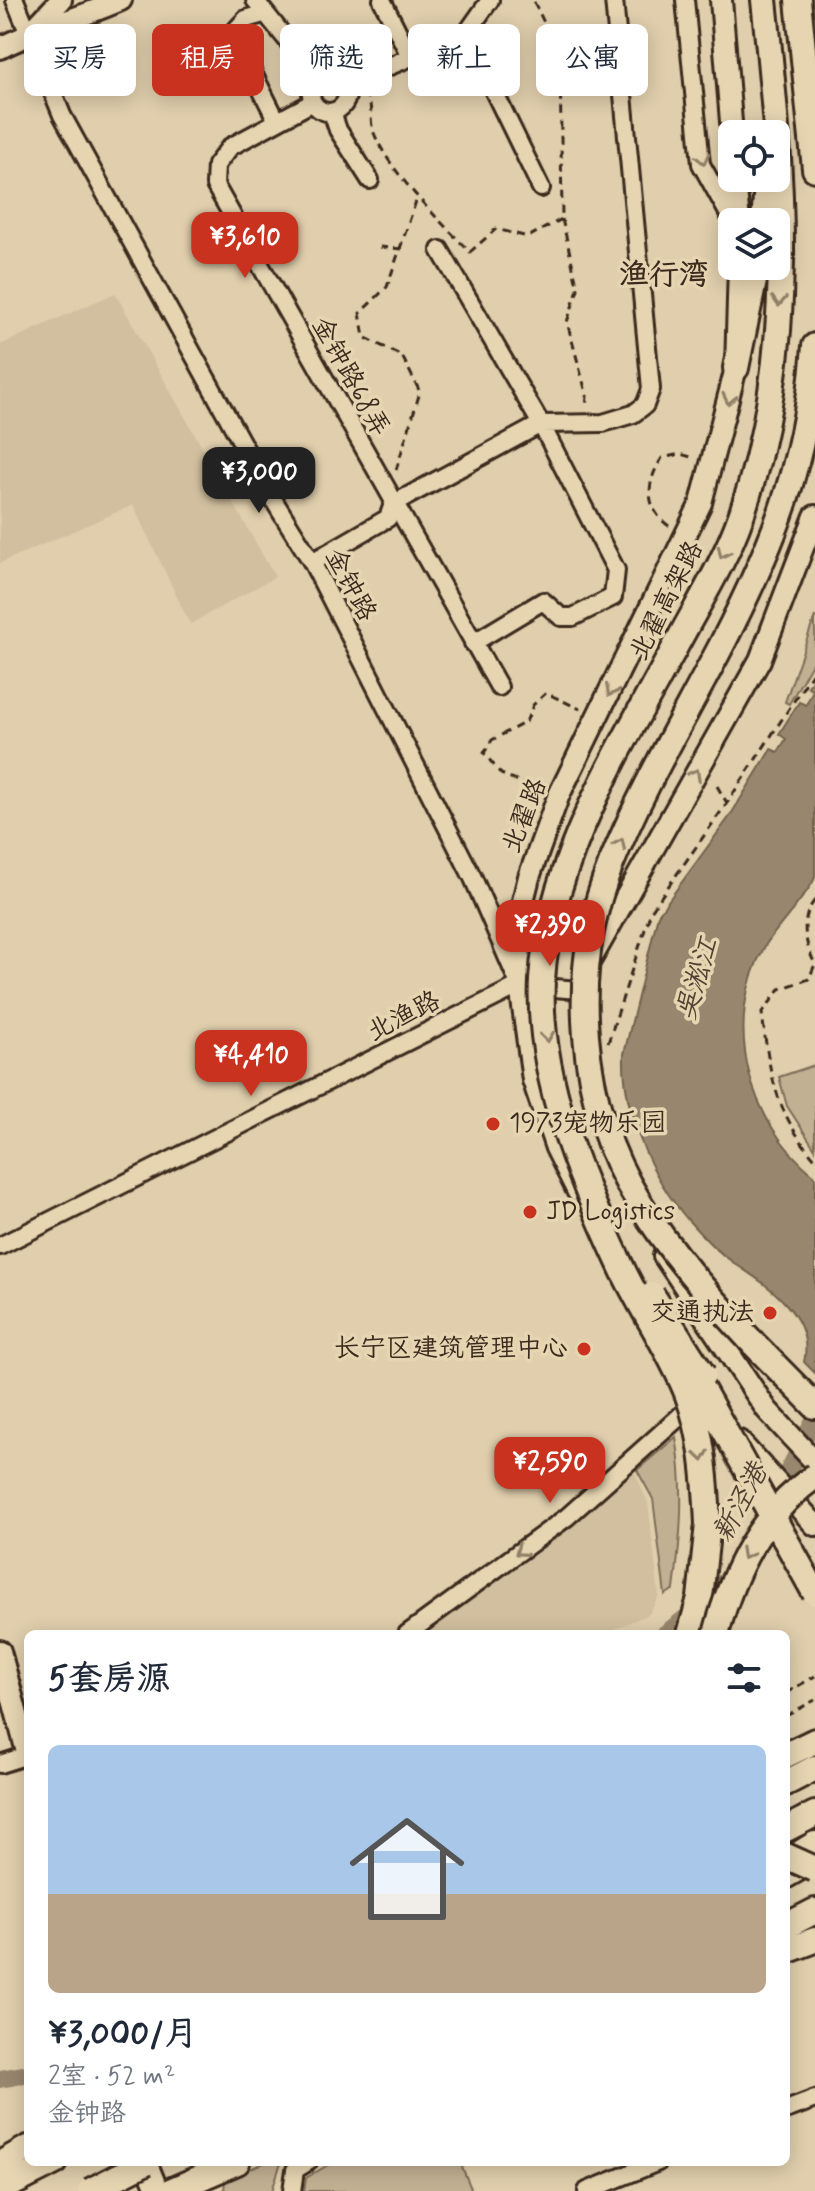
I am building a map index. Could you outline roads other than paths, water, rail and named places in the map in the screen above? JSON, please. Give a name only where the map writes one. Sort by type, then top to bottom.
[{"type":"highway","name":"北翟高架路","points":[[595,1205],[572,1149],[556,1094],[542,981],[554,907],[574,849],[607,774],[740,519],[765,432],[776,370],[781,204],[764,0]]},
{"type":"highway","points":[[798,0],[815,59]]},
{"type":"highway","points":[[798,0],[815,169]]},
{"type":"highway","points":[[771,120],[773,91]]},
{"type":"highway","points":[[736,368],[754,280]]},
{"type":"highway","points":[[815,346],[799,464],[775,538],[643,795],[610,866],[592,924],[584,983],[586,1032],[595,1088],[607,1132],[638,1201],[707,1293],[815,1406]]},
{"type":"highway","points":[[595,1205],[764,1473],[815,1562]]},
{"type":"highway","points":[[595,1205],[815,1593]]},
{"type":"highway","points":[[595,1205],[620,1265],[687,1394],[701,1445],[707,1548],[700,1598],[691,1630]]},
{"type":"highway","points":[[753,1343],[815,1395]]},
{"type":"highway","points":[[717,1630],[745,1554],[767,1519],[815,1476]]},
{"type":"highway","points":[[790,1753],[815,1741]]},
{"type":"highway","points":[[790,1781],[815,1768]]},
{"type":"highway","points":[[790,1827],[815,1814]]},
{"type":"highway","points":[[790,1857],[815,1844]]},
{"type":"highway","points":[[790,1860],[815,1866]]},
{"type":"highway","points":[[790,1924],[815,1911]]},
{"type":"highway","points":[[790,1949],[815,1940]]},
{"type":"highway","points":[[0,2164],[24,2150]]},
{"type":"highway","points":[[0,2190],[47,2166]]},
{"type":"highway","points":[[90,2191],[138,2166]]},
{"type":"highway","points":[[167,2191],[227,2166]]},
{"type":"main road","points":[[38,24],[61,0]]},
{"type":"main road","points":[[46,24],[91,0]]},
{"type":"main road","points":[[58,24],[121,0]]},
{"type":"main road","points":[[721,0],[731,120]]},
{"type":"main road","points":[[0,48],[24,36]]},
{"type":"main road","name":"北翟路","points":[[739,280],[736,368],[701,503],[558,797],[529,877],[521,909],[520,985],[533,1080],[556,1148],[586,1209],[745,1451],[815,1525]]},
{"type":"main road","points":[[815,516],[760,660],[597,946],[578,990],[577,1059],[586,1097],[626,1199],[767,1410],[815,1462]]},
{"type":"main road","points":[[0,1651],[24,1741]]},
{"type":"main road","points":[[0,2181],[28,2166]]},
{"type":"main road","points":[[148,2166],[158,2191]]},
{"type":"main road","points":[[167,2191],[213,2166]]},
{"type":"street","name":"金钟路","points":[[15,0],[27,24]]},
{"type":"street","points":[[382,0],[408,52]]},
{"type":"street","points":[[473,24],[490,0]]},
{"type":"street","points":[[312,562],[388,518],[391,498],[541,424],[584,424],[633,414],[645,405],[651,389],[614,0]]},
{"type":"street","points":[[685,0],[701,164],[728,208]]},
{"type":"street","points":[[277,121],[233,33],[259,7],[280,33]]},
{"type":"street","name":"金钟路","points":[[55,96],[62,115],[271,496],[312,562],[473,878],[520,985]]},
{"type":"street","points":[[313,96],[313,102],[320,110],[332,112],[346,101],[347,96]]},
{"type":"street","points":[[496,96],[541,188]]},
{"type":"street","name":"金钟路68弄","points":[[313,102],[230,147],[216,165],[215,185],[499,687]]},
{"type":"street","points":[[332,112],[338,130],[370,180]]},
{"type":"street","points":[[440,250],[541,424],[616,570],[613,597],[573,617],[561,617],[543,601],[473,643]]},
{"type":"street","points":[[520,985],[578,990]]},
{"type":"street","name":"北渔路","points":[[0,1246],[520,985]]},
{"type":"street","points":[[412,1630],[567,1517],[707,1392]]},
{"type":"street","points":[[0,1764],[24,1757]]},
{"type":"street","points":[[790,1878],[815,1866]]},
{"type":"street","points":[[790,2108],[815,2099]]},
{"type":"street","points":[[292,2191],[302,2166]]},
{"type":"street","points":[[587,2191],[648,2166]]},
{"type":"water","name":"吴淞江","points":[[815,675],[815,877],[765,946],[752,976],[745,1007],[744,1039],[748,1070],[758,1100],[773,1129],[792,1154],[815,1176],[815,1373],[804,1362],[805,1345],[795,1315],[772,1291],[710,1243],[675,1204],[663,1185],[634,1121],[628,1098],[624,1054],[658,915],[730,816],[771,749],[778,752],[786,739],[779,734],[799,702],[806,705],[813,690],[808,687]]},
{"type":"waterway","name":"新泾港","points":[[775,1498],[815,1418]]},
{"type":"waterway","name":"新泾港","points":[[670,1630],[708,1601],[731,1575]]},
{"type":"waterway","name":"新泾港","points":[[0,2079],[24,2075]]},
{"type":"place","name":"1973宠物乐园","points":[[493,1124]]},
{"type":"place","name":"JD Logistics","points":[[530,1212]]},
{"type":"place","name":"交通执法","points":[[770,1313]]},
{"type":"place","name":"长宁区建筑管理中心","points":[[584,1349]]},
{"type":"district","name":"渔行湾","points":[[664,275]]}]
